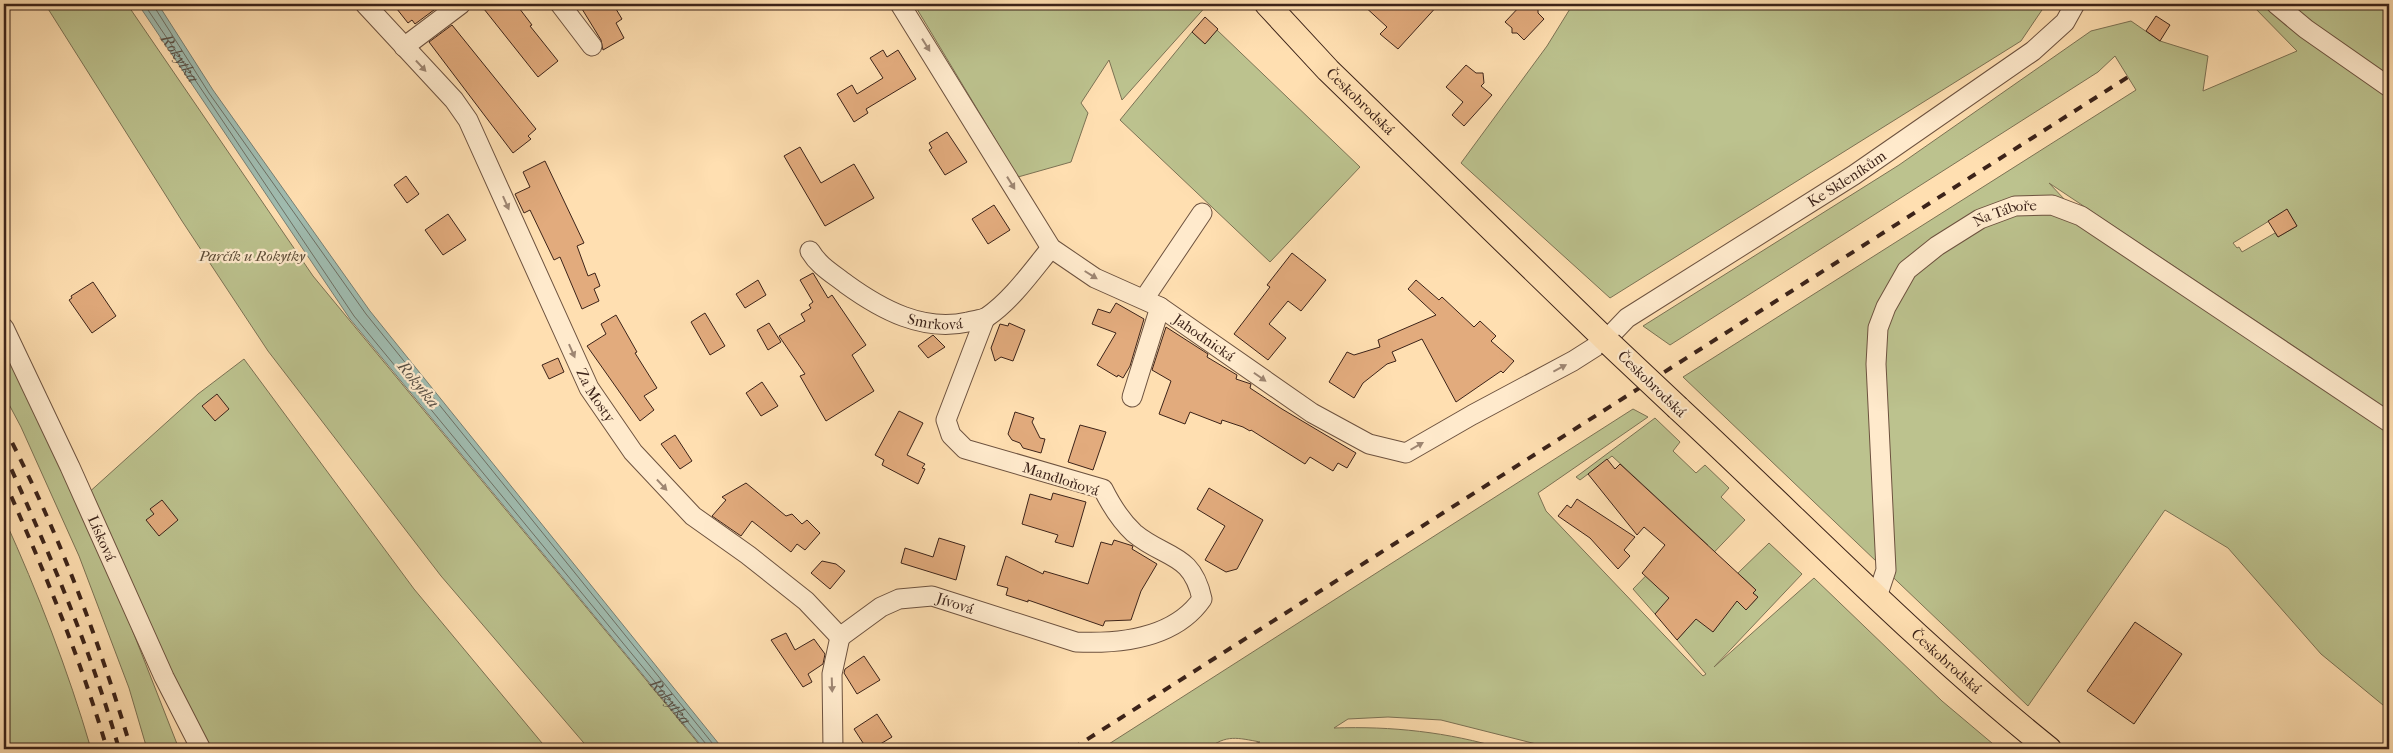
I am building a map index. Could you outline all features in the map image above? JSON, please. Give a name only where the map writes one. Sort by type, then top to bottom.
[{"type":"main road","name":"Českobrodská","points":[[1267,4],[1328,70],[1608,342],[1876,597],[2018,725],[2049,749]]},
{"type":"street","name":"Za Mosty","points":[[365,4],[454,100],[468,120],[589,388],[633,452],[693,516],[748,555],[806,601],[840,637]]},
{"type":"street","points":[[404,48],[461,4]]},
{"type":"street","points":[[560,4],[592,46]]},
{"type":"street","name":"Jahodnická","points":[[900,4],[1051,248],[1095,278],[1152,303],[1312,413],[1369,444],[1406,453],[1608,342]]},
{"type":"street","name":"Ke Skleníkům","points":[[1608,342],[1627,318],[1854,175],[2033,51],[2065,22],[2075,4]]},
{"type":"street","points":[[2276,4],[2306,29],[2389,87]]},
{"type":"street","name":"Na Táboře","points":[[1876,597],[1886,570],[1876,364],[1878,328],[1886,307],[1907,270],[1937,246],[1980,219],[2015,206],[2052,205],[2081,216],[2389,422]]},
{"type":"street","points":[[1132,397],[1152,303],[1202,213]]},
{"type":"street","name":"Smrková","points":[[810,251],[818,264],[870,302],[907,318],[929,324],[953,325],[986,318],[1013,293],[1051,248]]},
{"type":"street","name":"Mandloňová","points":[[986,318],[946,420],[950,435],[965,449],[1103,489],[1114,511],[1135,533],[1185,563],[1195,575],[1200,587],[1202,599],[1199,604],[1172,627],[1129,639],[1101,643],[1076,642]]},
{"type":"street","name":"Lísková","points":[[4,328],[70,467],[164,677],[201,749]]},
{"type":"street","name":"Jívová","points":[[840,637],[881,607],[899,599],[932,596],[1076,642]]},
{"type":"street","points":[[833,749],[832,674],[840,637]]},
{"type":"green space","name":"Parčík u Rokytky","points":[[45,4],[127,4],[313,276],[703,749],[589,749],[441,576],[268,351],[182,221]]},
{"type":"green space","points":[[914,4],[1208,4],[1122,100],[1109,60],[1081,103],[1088,113],[1071,162],[1018,177]]},
{"type":"green space","points":[[1573,4],[2046,4],[2021,41],[1610,298],[1461,163],[1547,46]]},
{"type":"green space","points":[[2251,4],[2389,4],[2389,418],[2310,357],[2049,183],[2066,201],[2389,426],[2389,710],[2321,654],[2228,548],[2165,510],[2028,706],[1683,377],[2136,90],[2115,56],[2098,72],[1670,345],[1643,326],[1899,165],[2091,31],[2131,21],[2160,41],[2208,56],[2203,91],[2297,51]],"holes":[[[2287,210],[2297,226],[2278,237],[2275,233],[2242,252],[2233,243]]]},
{"type":"green space","points":[[1217,30],[1360,167],[1270,262],[1120,120],[1192,32],[1205,44]]},
{"type":"green space","points":[[4,344],[117,591],[179,749],[147,749],[129,688],[79,556],[21,427],[4,395]]},
{"type":"green space","points":[[244,359],[414,589],[547,749],[207,749],[86,495],[198,394]]},
{"type":"green space","points":[[1633,409],[1648,417],[1538,493],[1546,511],[1703,676],[1706,674],[1677,640],[1703,611],[1713,632],[1719,624],[1717,621],[1737,601],[1746,610],[1758,597],[1753,593],[1756,590],[1738,573],[1769,543],[1802,574],[1714,667],[1814,578],[1942,701],[1999,749],[1556,749],[1441,720],[1388,717],[1348,719],[1334,728],[1377,728],[1419,731],[1462,738],[1504,749],[1239,749],[1260,742],[1232,738],[1214,744],[1208,749],[1101,749]]},
{"type":"green space","points":[[1655,418],[1680,442],[1673,451],[1696,473],[1705,465],[1729,488],[1721,497],[1745,520],[1655,614],[1633,589],[1670,551],[1708,545],[1612,456],[1580,480],[1576,477]]},
{"type":"green space","points":[[4,518],[52,632],[91,749],[4,749]]},
{"type":"water","name":"Rokytka","points":[[138,4],[158,4],[213,90],[370,311],[723,749],[704,749],[350,319]]},
{"type":"building","points":[[393,4],[435,4],[438,7],[415,24],[412,20],[408,23]]},
{"type":"building","points":[[480,4],[516,4],[532,25],[530,26],[558,61],[538,77]]},
{"type":"building","points":[[579,4],[613,4],[622,19],[616,23],[624,38],[603,50],[601,40]]},
{"type":"building","points":[[1362,4],[1439,4],[1398,49],[1380,34],[1387,27]]},
{"type":"building","points":[[1522,4],[1538,6],[1538,13],[1544,19],[1524,40],[1517,33],[1512,33],[1512,28],[1505,22]]},
{"type":"building","points":[[2156,16],[2170,25],[2160,41],[2146,31]]},
{"type":"building","points":[[1205,17],[1218,29],[1205,44],[1192,32]]},
{"type":"building","points":[[452,25],[536,129],[528,136],[531,139],[513,153],[429,42]]},
{"type":"building","points":[[883,50],[887,57],[898,50],[916,79],[866,109],[868,113],[854,122],[837,94],[852,85],[857,94],[883,78],[870,58]]},
{"type":"building","points":[[1466,65],[1476,73],[1483,73],[1484,83],[1481,86],[1492,95],[1464,126],[1452,115],[1463,102],[1446,87]]},
{"type":"building","points":[[947,132],[967,162],[945,175],[929,150],[932,148],[929,143]]},
{"type":"building","points":[[800,147],[821,183],[854,164],[874,198],[825,226],[784,156]]},
{"type":"building","points":[[545,161],[584,243],[577,246],[588,276],[595,273],[600,286],[594,289],[599,301],[582,309],[560,257],[554,260],[530,210],[524,213],[515,194],[530,187],[523,172]]},
{"type":"building","points":[[406,176],[419,194],[407,203],[394,185]]},
{"type":"building","points":[[994,205],[1010,230],[988,244],[972,219]]},
{"type":"building","points":[[2287,209],[2297,226],[2278,237],[2268,221]]},
{"type":"building","points":[[448,214],[466,240],[443,255],[425,230]]},
{"type":"building","points":[[1292,253],[1326,280],[1301,311],[1288,301],[1269,324],[1286,338],[1268,360],[1234,334],[1270,287],[1267,285]]},
{"type":"building","points":[[813,273],[828,298],[832,295],[866,345],[852,355],[874,391],[826,421],[800,376],[805,374],[779,336],[805,321],[801,314],[811,308],[809,305],[813,302],[800,280]]},
{"type":"building","points":[[758,280],[766,295],[745,308],[736,294]]},
{"type":"building","points":[[1416,280],[1439,300],[1442,297],[1474,327],[1480,321],[1496,336],[1491,341],[1514,361],[1503,373],[1501,371],[1456,402],[1422,339],[1392,352],[1396,361],[1387,364],[1363,383],[1354,398],[1329,382],[1347,352],[1354,355],[1380,347],[1378,340],[1436,315],[1408,289]]},
{"type":"building","points":[[93,282],[116,316],[92,333],[69,300],[72,298],[71,296]]},
{"type":"building","points":[[1116,303],[1144,319],[1130,366],[1123,378],[1118,375],[1117,377],[1097,365],[1116,333],[1092,324],[1098,309],[1110,313]]},
{"type":"building","points":[[705,313],[725,346],[710,355],[691,322]]},
{"type":"building","points":[[616,315],[637,352],[635,353],[657,388],[644,396],[654,410],[640,421],[587,346],[606,334],[601,324]]},
{"type":"building","points":[[769,323],[781,342],[768,350],[757,330]]},
{"type":"building","points":[[1009,323],[1025,330],[1013,361],[1001,357],[995,361],[991,348],[1000,324],[1008,326]]},
{"type":"building","points":[[1166,327],[1208,354],[1207,357],[1237,375],[1236,379],[1251,384],[1250,388],[1356,453],[1347,468],[1338,463],[1333,471],[1310,457],[1305,464],[1251,430],[1222,420],[1221,424],[1190,412],[1185,424],[1159,414],[1171,381],[1152,370]]},
{"type":"building","points":[[933,335],[945,347],[928,358],[918,346]]},
{"type":"building","points":[[558,358],[564,372],[549,379],[542,365]]},
{"type":"building","points":[[762,382],[778,406],[761,416],[746,393]]},
{"type":"building","points":[[217,394],[229,409],[215,421],[202,406]]},
{"type":"building","points":[[899,411],[923,423],[907,455],[925,464],[922,468],[925,469],[918,484],[882,465],[884,460],[875,455]]},
{"type":"building","points":[[1015,412],[1034,418],[1032,422],[1040,438],[1045,439],[1041,453],[1023,448],[1020,443],[1012,440],[1008,434]]},
{"type":"building","points":[[1080,425],[1106,432],[1093,470],[1068,462]]},
{"type":"building","points":[[675,435],[692,461],[680,469],[661,444]]},
{"type":"building","points":[[1607,459],[1615,469],[1620,464],[1756,590],[1753,593],[1758,597],[1746,610],[1737,601],[1713,632],[1696,619],[1677,640],[1655,614],[1669,598],[1642,573],[1665,545],[1644,527],[1637,535],[1588,474]]},
{"type":"building","points":[[746,483],[786,516],[792,514],[802,524],[807,520],[820,533],[805,550],[797,544],[791,552],[752,521],[741,536],[712,516],[726,500],[722,497]]},
{"type":"building","points":[[1209,488],[1263,520],[1237,569],[1226,572],[1205,560],[1225,526],[1197,509]]},
{"type":"building","points":[[1053,493],[1086,502],[1073,547],[1055,542],[1058,535],[1022,524],[1030,494],[1051,500]]},
{"type":"building","points":[[1577,499],[1635,537],[1624,550],[1630,556],[1618,569],[1590,538],[1558,516],[1567,505],[1571,508]]},
{"type":"building","points":[[162,500],[178,520],[159,536],[146,520],[154,514],[150,509]]},
{"type":"building","points":[[939,538],[965,546],[956,580],[901,563],[905,548],[933,557]]},
{"type":"building","points":[[1114,540],[1133,546],[1132,549],[1157,564],[1141,591],[1131,620],[1105,621],[1103,626],[1028,600],[1028,602],[1006,595],[1008,588],[997,585],[1006,556],[1043,574],[1044,571],[1088,584],[1101,542],[1112,545]]},
{"type":"building","points":[[822,561],[836,564],[845,571],[830,589],[811,573]]},
{"type":"building","points":[[2135,622],[2182,654],[2134,724],[2087,691]]},
{"type":"building","points":[[786,633],[795,650],[814,639],[825,654],[823,664],[808,674],[812,682],[803,687],[771,640]]},
{"type":"building","points":[[864,656],[880,680],[857,694],[844,673],[845,669]]},
{"type":"building","points":[[877,714],[892,737],[872,749],[867,749],[854,729]]},
{"type":"railway","points":[[1072,749],[2128,77]]},
{"type":"railway","points":[[4,427],[42,505],[75,585],[91,626],[131,749]]},
{"type":"railway","points":[[4,453],[67,599],[95,673],[119,749]]},
{"type":"railway","points":[[4,480],[60,613],[107,749]]}]
